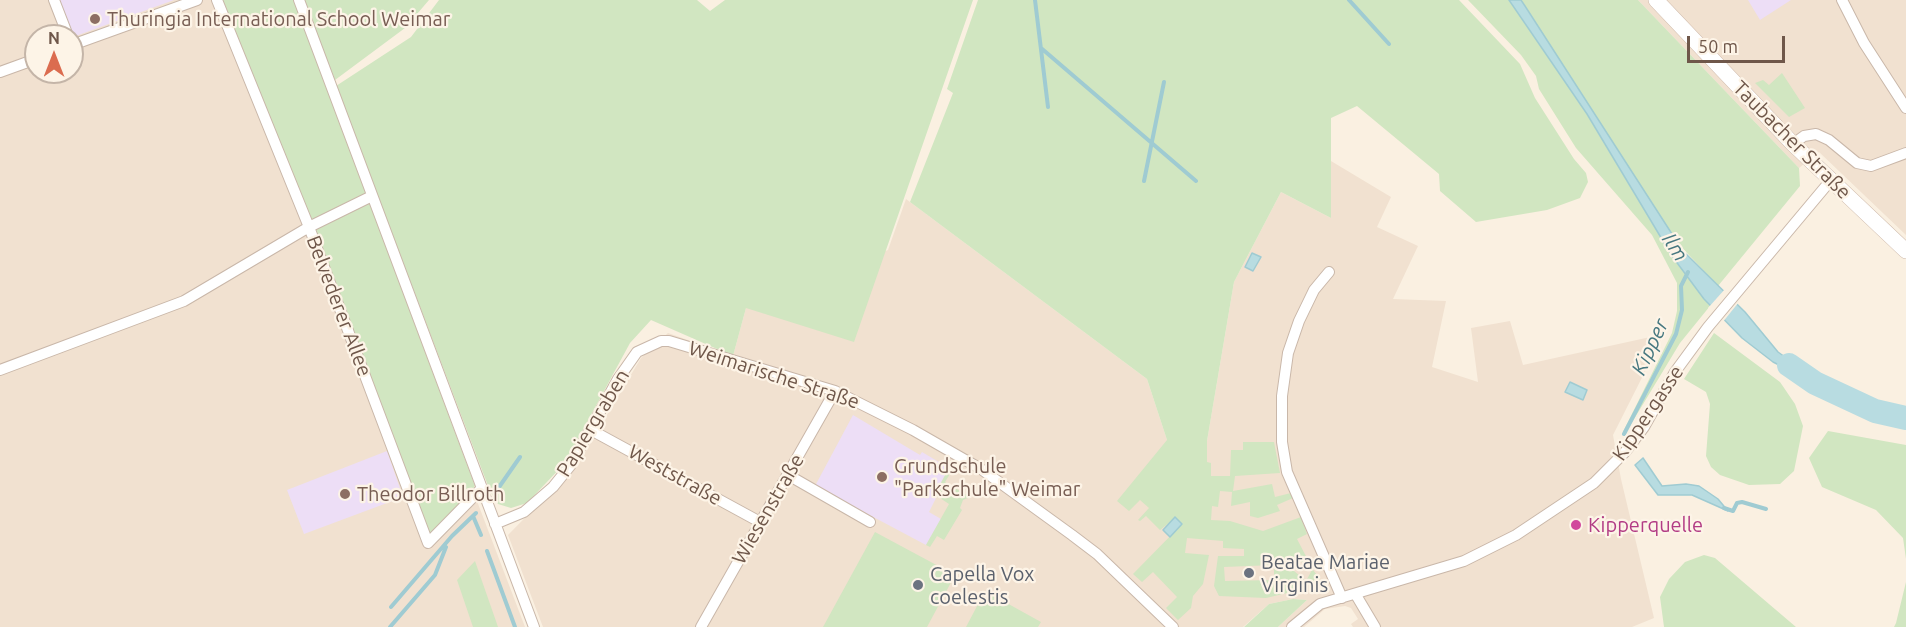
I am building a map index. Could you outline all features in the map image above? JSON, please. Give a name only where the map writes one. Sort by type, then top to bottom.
[{"type":"street","points":[[54,0],[63,24]]},
{"type":"street","points":[[84,41],[197,0]]},
{"type":"street","name":"Belvederer Allee","points":[[217,0],[309,227],[428,543],[481,489]]},
{"type":"street","points":[[299,0],[534,627]]},
{"type":"street","name":"Taubacher Straße","points":[[1656,0],[1793,144],[1906,251]]},
{"type":"street","points":[[1842,0],[1864,43],[1906,108]]},
{"type":"street","points":[[0,72],[24,63]]},
{"type":"street","points":[[1793,144],[1804,136],[1816,134],[1829,140],[1857,163],[1871,166],[1906,153]]},
{"type":"street","name":"Kippergasse","points":[[1292,627],[1320,604],[1464,561],[1516,535],[1594,483],[1625,452],[1644,427],[1675,372],[1743,282],[1831,180]]},
{"type":"street","points":[[0,370],[183,301],[309,227],[372,196]]},
{"type":"street","points":[[1329,272],[1314,290],[1299,321],[1288,353],[1282,396],[1282,442],[1287,472],[1342,598]]},
{"type":"street","name":"Weimarische Straße","points":[[661,341],[686,345],[835,391],[913,430],[1016,493],[1097,554],[1173,627]]},
{"type":"street","name":"Papiergraben","points":[[495,524],[524,512],[553,487],[570,466],[618,379],[637,352],[661,341]]},
{"type":"street","name":"Wiesenstraße","points":[[701,627],[835,391]]},
{"type":"street","name":"Weststraße","points":[[591,430],[760,522]]},
{"type":"street","points":[[788,475],[870,522]]},
{"type":"street","points":[[1356,595],[1375,627]]},
{"type":"shaded area","points":[[0,0],[286,0],[525,627],[0,627]]},
{"type":"shaded area","name":"Thuringia International School Weimar","points":[[59,0],[174,0],[84,33],[84,24],[68,24]]},
{"type":"shaded area","points":[[1638,0],[1906,0],[1906,235],[1819,152],[1799,168]]},
{"type":"shaded area","points":[[1748,0],[1791,0],[1760,20]]},
{"type":"shaded area","points":[[1331,161],[1391,197],[1377,227],[1418,246],[1393,299],[1446,301],[1432,367],[1478,382],[1471,328],[1510,321],[1523,365],[1664,334],[1613,435],[1621,479],[1654,618],[1632,627],[1353,627],[1351,624],[1358,619],[1351,608],[1345,606],[1325,609],[1304,627],[1278,627],[1307,600],[1293,599],[1269,604],[1243,627],[543,627],[508,535],[577,465],[641,358],[668,333],[733,356],[746,308],[888,250],[906,199],[1147,379],[1167,440],[1207,441],[1234,282],[1281,192],[1331,218]]},
{"type":"shaded area","name":"Grundschule \"Parkschule\" Weimar","points":[[853,415],[920,455],[922,452],[949,468],[937,490],[937,496],[929,512],[941,519],[926,545],[815,486]]},
{"type":"shaded area","name":"Theodor Billroth","points":[[387,451],[403,497],[304,534],[287,490]]},
{"type":"green space","points":[[223,0],[294,0],[475,486],[429,537],[311,220]]},
{"type":"green space","points":[[304,0],[429,0],[405,28],[335,80]]},
{"type":"green space","points":[[439,0],[697,0],[710,11],[725,0],[973,0],[854,342],[746,308],[733,356],[651,320],[630,343],[565,463],[527,503],[511,508],[498,504],[490,491],[336,86],[411,37]]},
{"type":"green space","points":[[978,0],[1459,0],[1520,64],[1535,98],[1574,159],[1586,173],[1588,182],[1580,198],[1547,210],[1476,222],[1440,191],[1439,174],[1357,106],[1331,118],[1331,218],[1281,192],[1234,282],[1207,441],[1207,462],[1211,463],[1211,476],[1230,476],[1231,450],[1243,450],[1243,442],[1274,442],[1280,473],[1235,476],[1233,491],[1272,484],[1275,497],[1291,493],[1293,498],[1277,505],[1280,511],[1258,518],[1250,516],[1250,502],[1231,506],[1232,492],[1220,491],[1218,507],[1212,506],[1211,520],[1230,521],[1263,531],[1301,517],[1307,534],[1297,539],[1309,562],[1314,566],[1313,570],[1320,579],[1321,586],[1314,588],[1306,582],[1300,590],[1266,598],[1219,596],[1214,586],[1218,556],[1244,556],[1244,549],[1223,548],[1223,541],[1187,538],[1185,553],[1209,555],[1203,584],[1193,596],[1191,608],[1178,620],[1166,608],[1177,597],[1153,572],[1142,582],[1133,574],[1182,524],[1175,518],[1160,530],[1146,516],[1138,520],[1149,508],[1140,500],[1129,511],[1117,501],[1167,440],[1147,379],[910,202],[953,93],[947,89]],"holes":[[[1296,557],[1312,570],[1306,581],[1288,566]],[[1274,565],[1274,580],[1225,581],[1224,567]]]},
{"type":"green space","points":[[1468,0],[1509,0],[1587,114],[1672,256],[1710,306],[1680,343],[1625,434],[1623,432],[1672,333],[1677,311],[1677,283],[1652,235],[1576,148],[1539,89],[1536,76],[1521,55]]},
{"type":"green space","points":[[1521,0],[1638,0],[1799,168],[1800,186],[1718,286],[1672,237]]},
{"type":"green space","points":[[1782,73],[1805,108],[1789,117],[1755,83],[1763,80],[1769,85]]},
{"type":"green space","points":[[1714,333],[1780,382],[1795,404],[1803,426],[1794,471],[1780,484],[1749,485],[1720,475],[1711,467],[1706,456],[1710,404],[1706,392],[1684,379]]},
{"type":"green space","points":[[1828,431],[1906,445],[1906,559],[1903,538],[1876,510],[1822,487],[1809,458]]},
{"type":"green space","points":[[949,468],[953,469],[945,482],[970,497],[963,500],[960,508],[962,510],[944,540],[937,536],[930,547],[926,545],[949,504],[937,496],[937,490]]},
{"type":"green space","points":[[875,532],[955,575],[927,627],[823,627]]},
{"type":"green space","points":[[1704,555],[1715,558],[1796,627],[1664,627],[1660,597],[1669,579],[1685,562]]},
{"type":"green space","points":[[475,561],[498,627],[473,627],[457,580]]},
{"type":"green space","points":[[1906,582],[1906,627],[1894,627],[1896,623]]},
{"type":"green space","points":[[985,591],[1041,622],[1038,627],[966,627]]},
{"type":"green space","points":[[1293,599],[1307,600],[1278,627],[1244,627],[1269,604]]},
{"type":"water","points":[[1509,0],[1521,0],[1683,251],[1745,312],[1778,352],[1806,372],[1815,383],[1773,362],[1742,338],[1704,299],[1672,256],[1587,114]]},
{"type":"water","points":[[1252,253],[1261,257],[1253,271],[1245,267]]},
{"type":"water","points":[[1570,382],[1587,390],[1583,400],[1565,392]]},
{"type":"water","points":[[1643,458],[1662,486],[1686,484],[1699,486],[1718,499],[1728,511],[1692,495],[1658,495],[1635,465]]},
{"type":"water","points":[[1175,517],[1182,524],[1170,537],[1163,530]]},
{"type":"pier","points":[[1725,289],[1739,302],[1722,323],[1708,308]]},
{"type":"waterway","points":[[1035,0],[1048,107]]},
{"type":"waterway","points":[[1349,0],[1389,44]]},
{"type":"waterway","points":[[1041,48],[1196,181]]},
{"type":"waterway","points":[[1144,181],[1164,82]]},
{"type":"waterway","name":"Kipper","points":[[1624,434],[1676,334],[1682,310],[1681,286],[1688,272]]},
{"type":"waterway","name":"Ilm","points":[[1789,365],[1815,383],[1875,411],[1906,418]]},
{"type":"waterway","points":[[497,490],[520,457]]},
{"type":"waterway","name":"Kipper","points":[[1724,508],[1733,511],[1737,503],[1742,502],[1766,509]]},
{"type":"waterway","points":[[391,607],[452,536],[476,513]]},
{"type":"waterway","points":[[473,516],[481,535]]},
{"type":"waterway","points":[[390,627],[435,575],[446,547]]},
{"type":"waterway","points":[[487,551],[515,627]]},
{"type":"place","name":"Thuringia International School Weimar","points":[[95,19]]},
{"type":"place","name":"Grundschule \"Parkschule\" Weimar","points":[[882,477]]},
{"type":"place","name":"Theodor Billroth","points":[[345,494]]},
{"type":"place","name":"Kipperquelle","points":[[1576,525]]},
{"type":"place","name":"Beatae Mariae Virginis","points":[[1249,573]]},
{"type":"place","name":"Capella Vox coelestis","points":[[918,585]]}]
